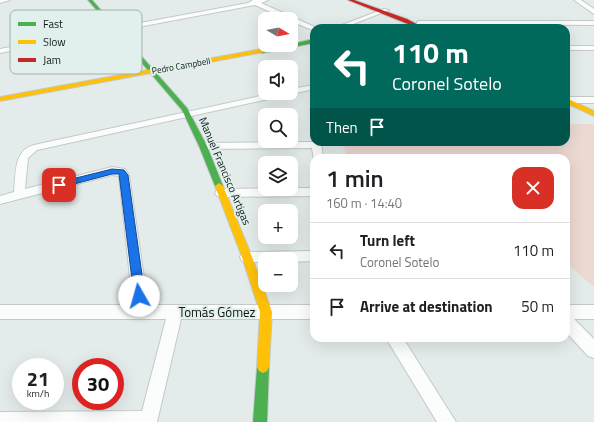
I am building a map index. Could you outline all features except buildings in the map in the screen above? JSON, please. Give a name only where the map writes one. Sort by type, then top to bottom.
[{"type":"street","points":[[0,1],[7,0]]},
{"type":"street","name":"Manuel Francisco Artigas","points":[[90,0],[99,10]]},
{"type":"street","points":[[247,0],[310,27]]},
{"type":"street","points":[[142,25],[265,0]]},
{"type":"street","points":[[350,0],[418,24]]},
{"type":"street","points":[[358,0],[384,11]]},
{"type":"street","points":[[577,0],[594,12]]},
{"type":"street","points":[[586,6],[594,6]]},
{"type":"street","points":[[348,24],[384,11]]},
{"type":"street","points":[[570,24],[594,24]]},
{"type":"street","name":"Pedro Campbell","points":[[142,73],[310,42]]},
{"type":"street","points":[[570,48],[594,48]]},
{"type":"street","points":[[0,51],[10,49]]},
{"type":"street","name":"Manuel Francisco Artigas","points":[[142,60],[187,114],[204,146],[221,194],[247,257],[266,312]]},
{"type":"street","name":"Pedro Campbell","points":[[0,99],[136,74]]},
{"type":"street","points":[[298,90],[310,88]]},
{"type":"street","points":[[19,195],[23,157],[28,150],[258,99]]},
{"type":"street","points":[[570,100],[594,100]]},
{"type":"street","points":[[570,102],[594,114]]},
{"type":"street","points":[[570,106],[594,118]]},
{"type":"street","points":[[204,146],[310,145]]},
{"type":"street","points":[[0,200],[112,171],[121,172],[124,175],[141,312]]},
{"type":"street","points":[[221,194],[310,192]]},
{"type":"street","points":[[247,257],[310,256]]},
{"type":"street","name":"Tomás Gómez","points":[[0,312],[310,312]]},
{"type":"street","points":[[0,422],[148,421],[175,312]]},
{"type":"street","points":[[260,422],[266,312]]},
{"type":"street","points":[[570,312],[594,312]]},
{"type":"street","points":[[570,325],[594,350]]},
{"type":"street","points":[[397,342],[447,422]]},
{"type":"shaded area","points":[[570,124],[594,124],[594,287],[570,266],[570,154],[346,154],[343,146],[570,146]]},
{"type":"traffic: fast","points":[[90,0],[99,10]]},
{"type":"traffic: fast","points":[[298,44],[310,42]]},
{"type":"traffic: fast","points":[[142,60],[185,109],[203,146],[219,186]]},
{"type":"traffic: fast","points":[[260,422],[263,367]]},
{"type":"traffic: slow","points":[[142,73],[258,52]]},
{"type":"traffic: slow","points":[[0,99],[136,74]]},
{"type":"traffic: slow","points":[[570,102],[594,114]]},
{"type":"traffic: slow","points":[[219,186],[247,257],[266,312],[263,367]]},
{"type":"traffic: jam","points":[[350,0],[414,24]]},
{"type":"route","points":[[59,185],[112,171],[121,172],[124,175],[139,296]]}]
